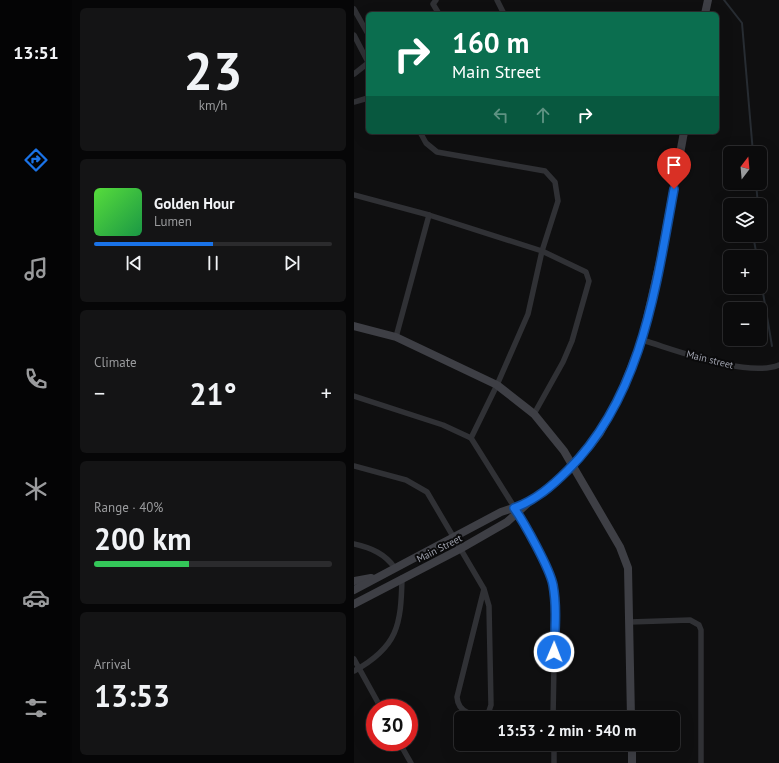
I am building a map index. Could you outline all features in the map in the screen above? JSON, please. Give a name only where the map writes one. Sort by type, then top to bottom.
[{"type":"street","points":[[436,0],[433,4],[438,12]]},
{"type":"street","points":[[497,0],[503,12]]},
{"type":"street","points":[[705,12],[708,0]]},
{"type":"street","points":[[354,9],[366,30]]},
{"type":"street","points":[[354,35],[366,59]]},
{"type":"street","points":[[354,74],[366,65]]},
{"type":"street","points":[[354,102],[366,99]]},
{"type":"street","points":[[421,134],[426,144],[437,152],[545,172],[550,175],[555,182],[558,201],[542,252],[526,318],[497,385],[471,438]]},
{"type":"street","name":"Main Street","points":[[354,604],[460,549],[507,522],[516,511],[557,481],[573,465],[600,433],[621,393],[642,340],[661,256],[684,134]]},
{"type":"street","points":[[354,195],[429,215],[542,252],[586,272],[589,281],[563,362],[534,414]]},
{"type":"street","points":[[396,337],[429,215]]},
{"type":"street","points":[[354,326],[396,337],[497,385],[534,414],[557,440],[573,465],[625,558],[628,568],[631,711]]},
{"type":"street","name":"Main street","points":[[642,340],[726,365],[766,369],[779,366]]},
{"type":"street","points":[[354,396],[443,425],[471,438],[516,511],[553,583],[555,609],[554,711]]},
{"type":"street","points":[[354,466],[406,480],[418,485],[427,492],[484,589],[489,606],[491,705],[488,714],[480,716],[462,710],[459,706],[457,697],[484,589]]},
{"type":"street","name":"Main Street","points":[[354,590],[501,512],[516,511]]},
{"type":"street","points":[[354,544],[364,546],[387,557],[395,568]]},
{"type":"street","points":[[354,581],[379,576]]},
{"type":"street","points":[[357,669],[377,656],[390,642],[395,632],[401,612],[402,578]]},
{"type":"street","points":[[630,622],[690,620],[699,625],[701,630],[701,763]]},
{"type":"street","points":[[354,659],[357,669],[375,699]]},
{"type":"street","points":[[405,751],[411,763]]},
{"type":"street","points":[[554,751],[554,763]]},
{"type":"street","points":[[632,751],[632,763]]},
{"type":"waterway","points":[[724,0],[742,23],[752,146]]},
{"type":"waterway","points":[[757,190],[757,198]]},
{"type":"waterway","points":[[754,242],[756,250]]},
{"type":"waterway","points":[[763,294],[772,346]]},
{"type":"route","points":[[554,652],[555,609],[553,583],[548,570],[514,508],[528,503],[557,481],[590,446],[600,433],[611,414],[632,367],[642,340],[674,189]]}]
